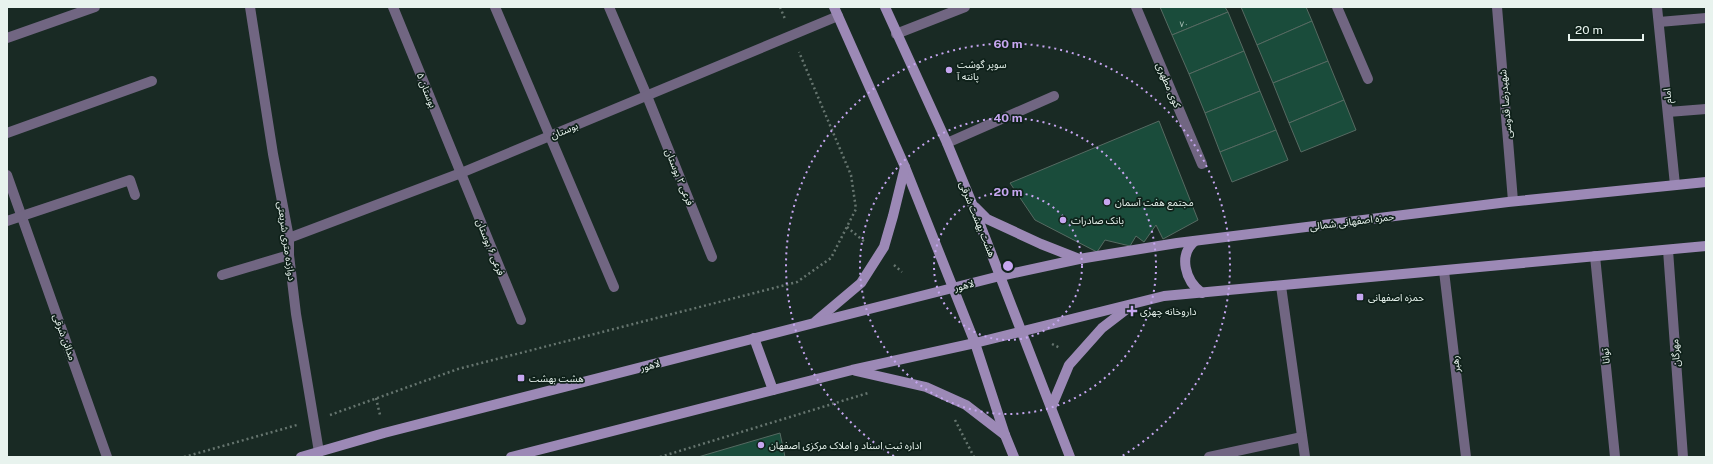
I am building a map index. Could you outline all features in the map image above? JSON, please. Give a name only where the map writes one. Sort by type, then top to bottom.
[{"type":"main road","name":"هشت بهشت شرقی","points":[[885,7],[971,201],[1070,457]]},
{"type":"main road","points":[[836,12],[905,167],[975,343],[1005,435],[1014,457]]},
{"type":"main road","points":[[814,323],[861,283],[884,247],[905,167]]},
{"type":"main road","name":"حمزه اصفهانی شمالی","points":[[1000,276],[1079,259],[1195,241],[1514,201],[1706,182]]},
{"type":"main road","points":[[971,201],[987,219],[1041,244],[1079,259]]},
{"type":"main road","points":[[1195,241],[1186,251],[1185,265],[1186,271],[1193,284],[1202,293]]},
{"type":"main road","points":[[511,457],[852,370],[975,343],[1164,296],[1706,246]]},
{"type":"main road","name":"لاهور","points":[[301,457],[384,433],[1000,276]]},
{"type":"main road","points":[[1051,408],[1069,365],[1102,328],[1135,303]]},
{"type":"main road","points":[[754,338],[773,390]]},
{"type":"main road","points":[[852,370],[926,387],[966,405],[1005,435]]},
{"type":"street","points":[[7,38],[95,7]]},
{"type":"street","name":"دوازده متری شریعتی","points":[[250,7],[273,154],[289,238],[289,255],[296,314],[320,452]]},
{"type":"street","name":"بوستان ۵","points":[[393,7],[461,173]]},
{"type":"street","points":[[495,7],[614,287]]},
{"type":"street","name":"فرعی ۲ بوستان","points":[[609,7],[647,96],[712,257]]},
{"type":"street","points":[[896,34],[965,7]]},
{"type":"street","name":"کوی مطهری","points":[[1136,7],[1202,164]]},
{"type":"street","points":[[1337,7],[1368,79]]},
{"type":"street","name":"شهیدرضا قدوسی","points":[[1497,7],[1514,201]]},
{"type":"street","name":"امام","points":[[1658,7],[1675,185]]},
{"type":"street","name":"بوستان","points":[[289,238],[461,173],[647,96],[836,12]]},
{"type":"street","points":[[1659,22],[1706,18]]},
{"type":"street","points":[[7,133],[152,81]]},
{"type":"street","points":[[947,144],[1054,96]]},
{"type":"street","points":[[1668,112],[1706,110]]},
{"type":"street","name":"فرعی ۶ بوستان","points":[[461,173],[521,320]]},
{"type":"street","name":"مدائن شرقی","points":[[7,175],[107,457]]},
{"type":"street","points":[[7,221],[130,180],[136,195]]},
{"type":"street","name":"مهرگان","points":[[1668,250],[1683,457]]},
{"type":"street","points":[[222,276],[289,255]]},
{"type":"street","name":"توانا","points":[[1595,256],[1615,457]]},
{"type":"street","name":"رهبر","points":[[1444,271],[1466,457]]},
{"type":"street","points":[[1281,286],[1305,457]]},
{"type":"street","points":[[1209,457],[1302,437]]},
{"type":"path","points":[[660,457],[868,393],[875,394]]},
{"type":"path","points":[[954,418],[974,457]]},
{"type":"building","points":[[1160,7],[1225,7],[1228,12],[1172,35]]},
{"type":"building","points":[[1241,7],[1306,7],[1312,21],[1257,45]]},
{"type":"building","points":[[1228,12],[1244,51],[1189,74],[1172,35]]},
{"type":"building","points":[[1312,21],[1328,61],[1273,83],[1257,45]]},
{"type":"building","points":[[1244,51],[1260,91],[1205,113],[1189,74]]},
{"type":"building","points":[[1328,61],[1344,100],[1289,123],[1273,83]]},
{"type":"building","points":[[1260,91],[1276,130],[1220,152],[1205,113]]},
{"type":"building","points":[[1344,100],[1356,130],[1301,152],[1289,123]]},
{"type":"building","name":"مجتمع هفت آسمان","points":[[1159,121],[1198,220],[1163,239],[1156,225],[1144,242],[1136,236],[1130,246],[1105,240],[1097,252],[1035,220],[1010,183]]},
{"type":"building","points":[[1276,130],[1288,160],[1232,182],[1220,152]]},
{"type":"building","name":"اداره ثبت اسناد و املاک مرکزی اصفهان","points":[[780,433],[785,457],[698,457]]},
{"type":"place","name":"سوپر گوشت پانته آ","points":[[949,70]]},
{"type":"place","name":"مجتمع هفت آسمان","points":[[1107,202]]},
{"type":"place","name":"بانک صادرات","points":[[1063,220]]},
{"type":"place","name":"حمزه اصفهانی","points":[[1360,297]]},
{"type":"place","name":"داروخانه چهری","points":[[1132,311]]},
{"type":"place","name":"هشت بهشت","points":[[521,378]]},
{"type":"place","name":"اداره ثبت اسناد و املاک مرکزی اصفهان","points":[[761,445]]}]
